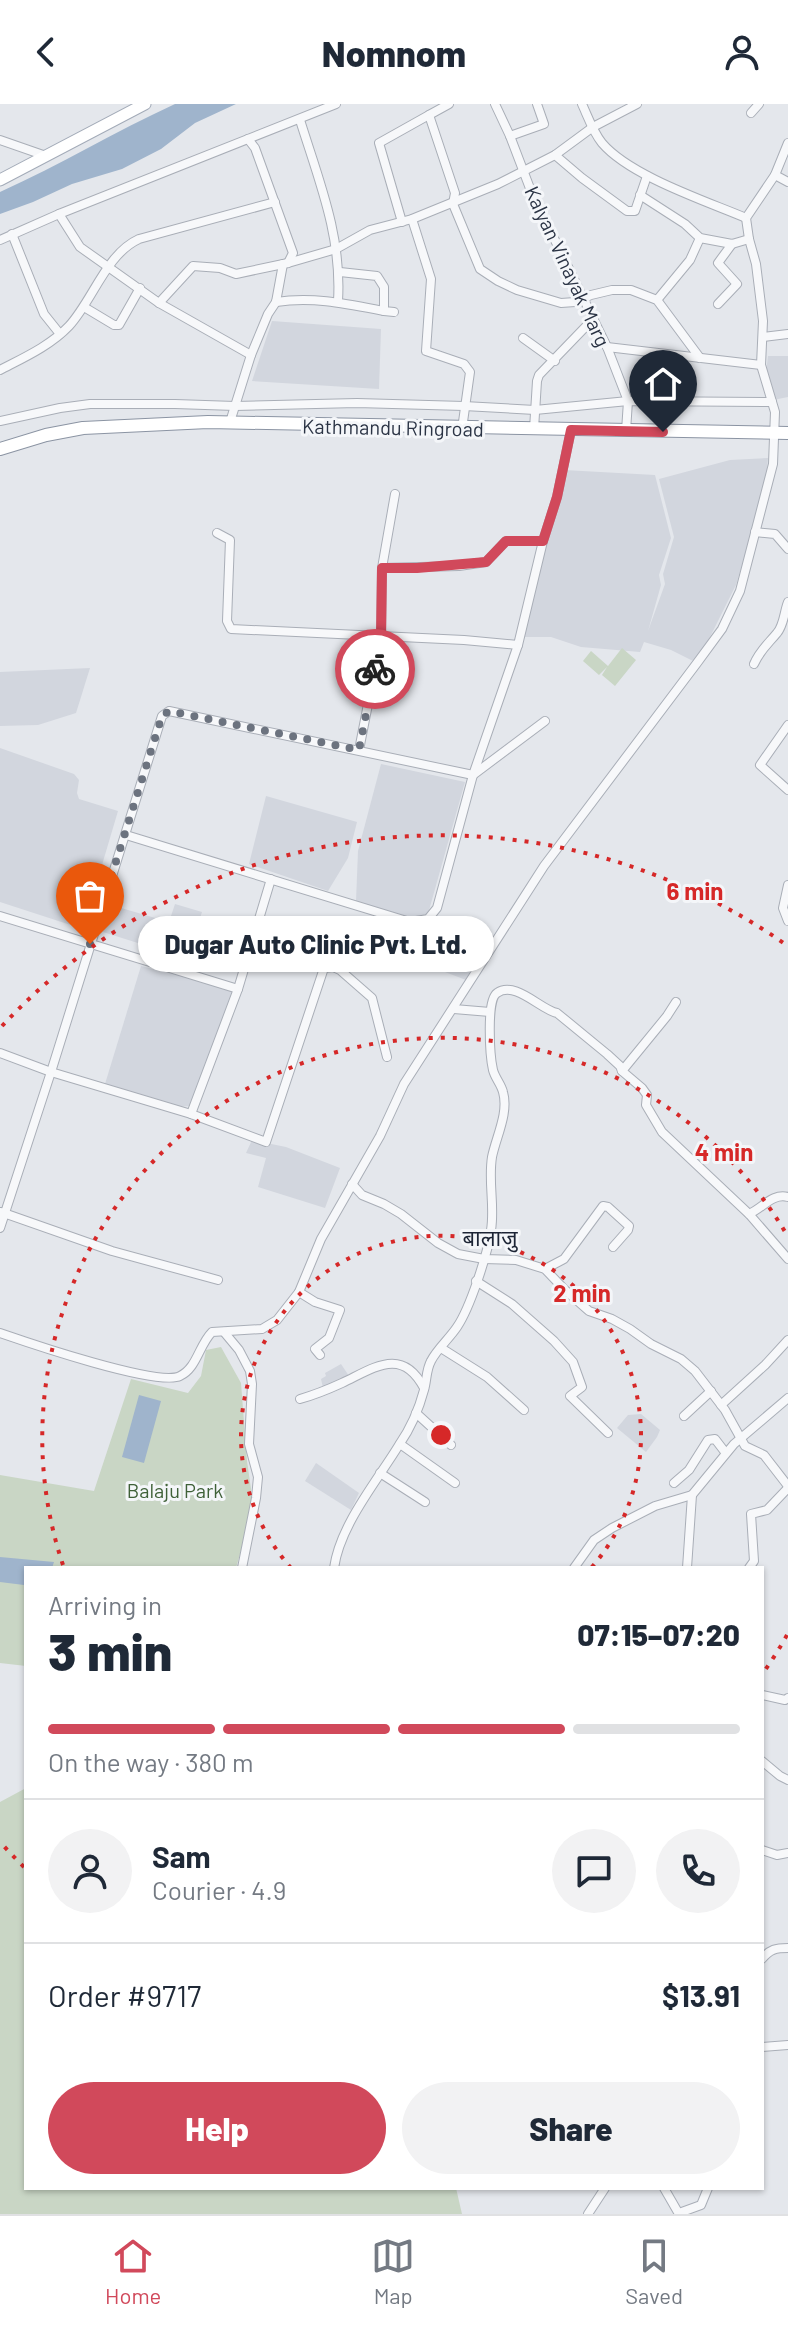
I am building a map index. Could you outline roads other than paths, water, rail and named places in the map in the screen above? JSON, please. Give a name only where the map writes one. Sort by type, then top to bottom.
[{"type":"highway","name":"Kathmandu Ringroad","points":[[0,449],[46,435],[129,424],[230,422],[784,433]]},
{"type":"main road","points":[[0,180],[145,104]]},
{"type":"street","points":[[0,240],[336,104]]},
{"type":"street","points":[[402,222],[379,143],[449,104]]},
{"type":"street","name":"Kalyan Vinayak Marg","points":[[495,104],[531,191],[607,347],[628,401],[626,431]]},
{"type":"street","points":[[510,136],[544,124],[537,104]]},
{"type":"street","points":[[582,104],[601,142],[612,152],[647,176],[746,218]]},
{"type":"street","points":[[159,303],[193,266],[220,268],[236,274],[285,264],[336,249],[370,230],[453,204],[555,155],[593,127],[637,104]]},
{"type":"street","points":[[751,113],[759,104]]},
{"type":"street","points":[[429,115],[455,193],[453,204],[480,269],[517,290],[561,303],[575,302],[612,290],[631,290],[657,300],[700,358]]},
{"type":"street","points":[[300,120],[332,221],[340,272],[338,301]]},
{"type":"street","points":[[230,422],[251,355],[276,302],[285,264],[293,253],[255,148],[248,139]]},
{"type":"street","points":[[0,140],[46,156]]},
{"type":"street","points":[[0,1333],[104,1366],[172,1379],[189,1370],[204,1340],[212,1332],[270,1326],[299,1292],[321,1239],[380,1136],[404,1084],[544,866],[722,629],[740,591],[784,433],[761,365],[763,321],[746,218],[775,175],[788,143]]},
{"type":"street","points":[[555,155],[627,211],[635,211],[647,176]]},
{"type":"street","points":[[775,175],[788,182]]},
{"type":"street","points":[[640,195],[685,224],[700,238],[732,244],[749,239]]},
{"type":"street","points":[[0,370],[60,334],[84,307],[108,267],[127,245],[139,239],[275,202]]},
{"type":"street","points":[[59,214],[80,247],[159,303],[251,355]]},
{"type":"street","points":[[412,219],[431,279],[426,351],[464,364],[471,374],[462,429]]},
{"type":"street","points":[[12,234],[44,314],[60,334]]},
{"type":"street","points":[[657,300],[690,260],[700,238]]},
{"type":"street","points":[[718,304],[737,284],[718,263],[732,244]]},
{"type":"street","points":[[276,302],[291,299],[338,301],[389,312],[384,287],[377,276],[340,272]]},
{"type":"street","points":[[84,307],[119,325],[140,288]]},
{"type":"street","points":[[534,429],[539,375],[594,318]]},
{"type":"street","points":[[763,337],[787,336]]},
{"type":"street","points":[[523,338],[555,361]]},
{"type":"street","points":[[607,347],[761,365]]},
{"type":"street","points":[[0,421],[90,404],[235,406],[357,403],[535,410],[628,401],[772,402]]},
{"type":"street","points":[[126,835],[410,922],[428,919],[437,908],[473,775],[518,645],[557,497],[571,430]]},
{"type":"street","points":[[359,750],[381,638],[382,568],[395,494]]},
{"type":"street","points":[[755,532],[775,534],[788,549]]},
{"type":"street","points":[[217,533],[230,540],[227,621],[231,629],[518,645]]},
{"type":"street","points":[[382,568],[486,562],[506,541],[543,541]]},
{"type":"street","points":[[754,664],[769,639],[778,633],[788,602]]},
{"type":"street","points":[[0,1228],[2,1213],[51,1072],[162,716],[169,711],[473,775],[545,721]]},
{"type":"street","points":[[788,725],[760,765],[788,790]]},
{"type":"street","points":[[191,1114],[238,989],[271,879]]},
{"type":"street","points":[[788,885],[783,908],[788,921]]},
{"type":"street","points":[[0,916],[238,989]]},
{"type":"street","points":[[0,1053],[51,1072],[191,1114],[266,1142],[324,968],[333,967],[372,998],[387,1057]]},
{"type":"street","points":[[334,1566],[336,1555],[362,1501],[400,1444],[416,1413],[432,1358],[460,1323],[484,1259],[493,1219],[492,1158],[504,1101],[493,1069],[490,1012],[497,993],[508,989],[548,1012],[557,1013],[607,1054],[647,1095],[646,1105],[662,1132],[749,1214],[788,1259]]},
{"type":"street","points":[[622,1071],[676,1002]]},
{"type":"street","points":[[454,1009],[490,1012]]},
{"type":"street","points":[[352,1184],[362,1195],[401,1214],[438,1243],[458,1254],[516,1260],[545,1269],[589,1311],[612,1319],[667,1354],[681,1359],[695,1371],[721,1405],[739,1439],[745,1446],[764,1455],[788,1487],[767,1510],[751,1514],[754,1561],[750,1566]]},
{"type":"street","points":[[749,1214],[772,1198],[780,1195],[788,1197]]},
{"type":"street","points":[[545,1269],[564,1259],[603,1206],[629,1226],[613,1247]]},
{"type":"street","points":[[2,1213],[112,1251],[218,1280]]},
{"type":"street","points":[[476,1281],[512,1304],[573,1362],[582,1387],[570,1396],[608,1433]]},
{"type":"street","points":[[299,1292],[315,1302],[340,1310],[329,1338],[315,1349],[320,1355]]},
{"type":"street","points":[[224,1332],[239,1350],[250,1371],[252,1384],[249,1444],[257,1468],[257,1488],[242,1566]]},
{"type":"street","points":[[721,1405],[788,1340]]},
{"type":"street","points":[[441,1348],[487,1377],[524,1410]]},
{"type":"street","points":[[300,1399],[385,1363],[399,1364],[418,1376],[425,1388]]},
{"type":"street","points":[[684,1416],[711,1391]]},
{"type":"street","points":[[687,1566],[692,1495],[725,1452],[788,1398]]},
{"type":"street","points":[[416,1413],[451,1445]]},
{"type":"street","points":[[674,1483],[689,1470],[708,1440],[715,1439],[725,1452]]},
{"type":"street","points":[[400,1444],[455,1483]]},
{"type":"street","points":[[380,1473],[425,1502]]},
{"type":"street","points":[[575,1566],[594,1540],[612,1528],[655,1506],[692,1495]]},
{"type":"street","points":[[764,1695],[788,1698]]},
{"type":"street","points":[[764,1763],[788,1780]]},
{"type":"street","points":[[764,1851],[777,1855],[788,1853]]},
{"type":"street","points":[[764,1957],[777,1948],[788,1948]]},
{"type":"street","points":[[764,2047],[788,2045]]},
{"type":"street","points":[[588,2214],[604,2190]]},
{"type":"street","points":[[665,2190],[679,2213],[701,2205],[707,2190]]},
{"type":"water","points":[[175,104],[236,104],[195,123],[161,149],[122,169],[72,184],[0,214],[0,192]]},
{"type":"water","points":[[139,1395],[161,1401],[144,1463],[122,1457]]},
{"type":"water","points":[[0,1557],[54,1562],[53,1566],[24,1566],[24,1585],[0,1582]]},
{"type":"place","name":"Dugar Auto Clinic Pvt. Ltd.","points":[[90,944]]},
{"type":"district","name":"बालाजु","points":[[490,1237]]},
{"type":"park label","name":"Balaju Park","points":[[175,1490]]}]
